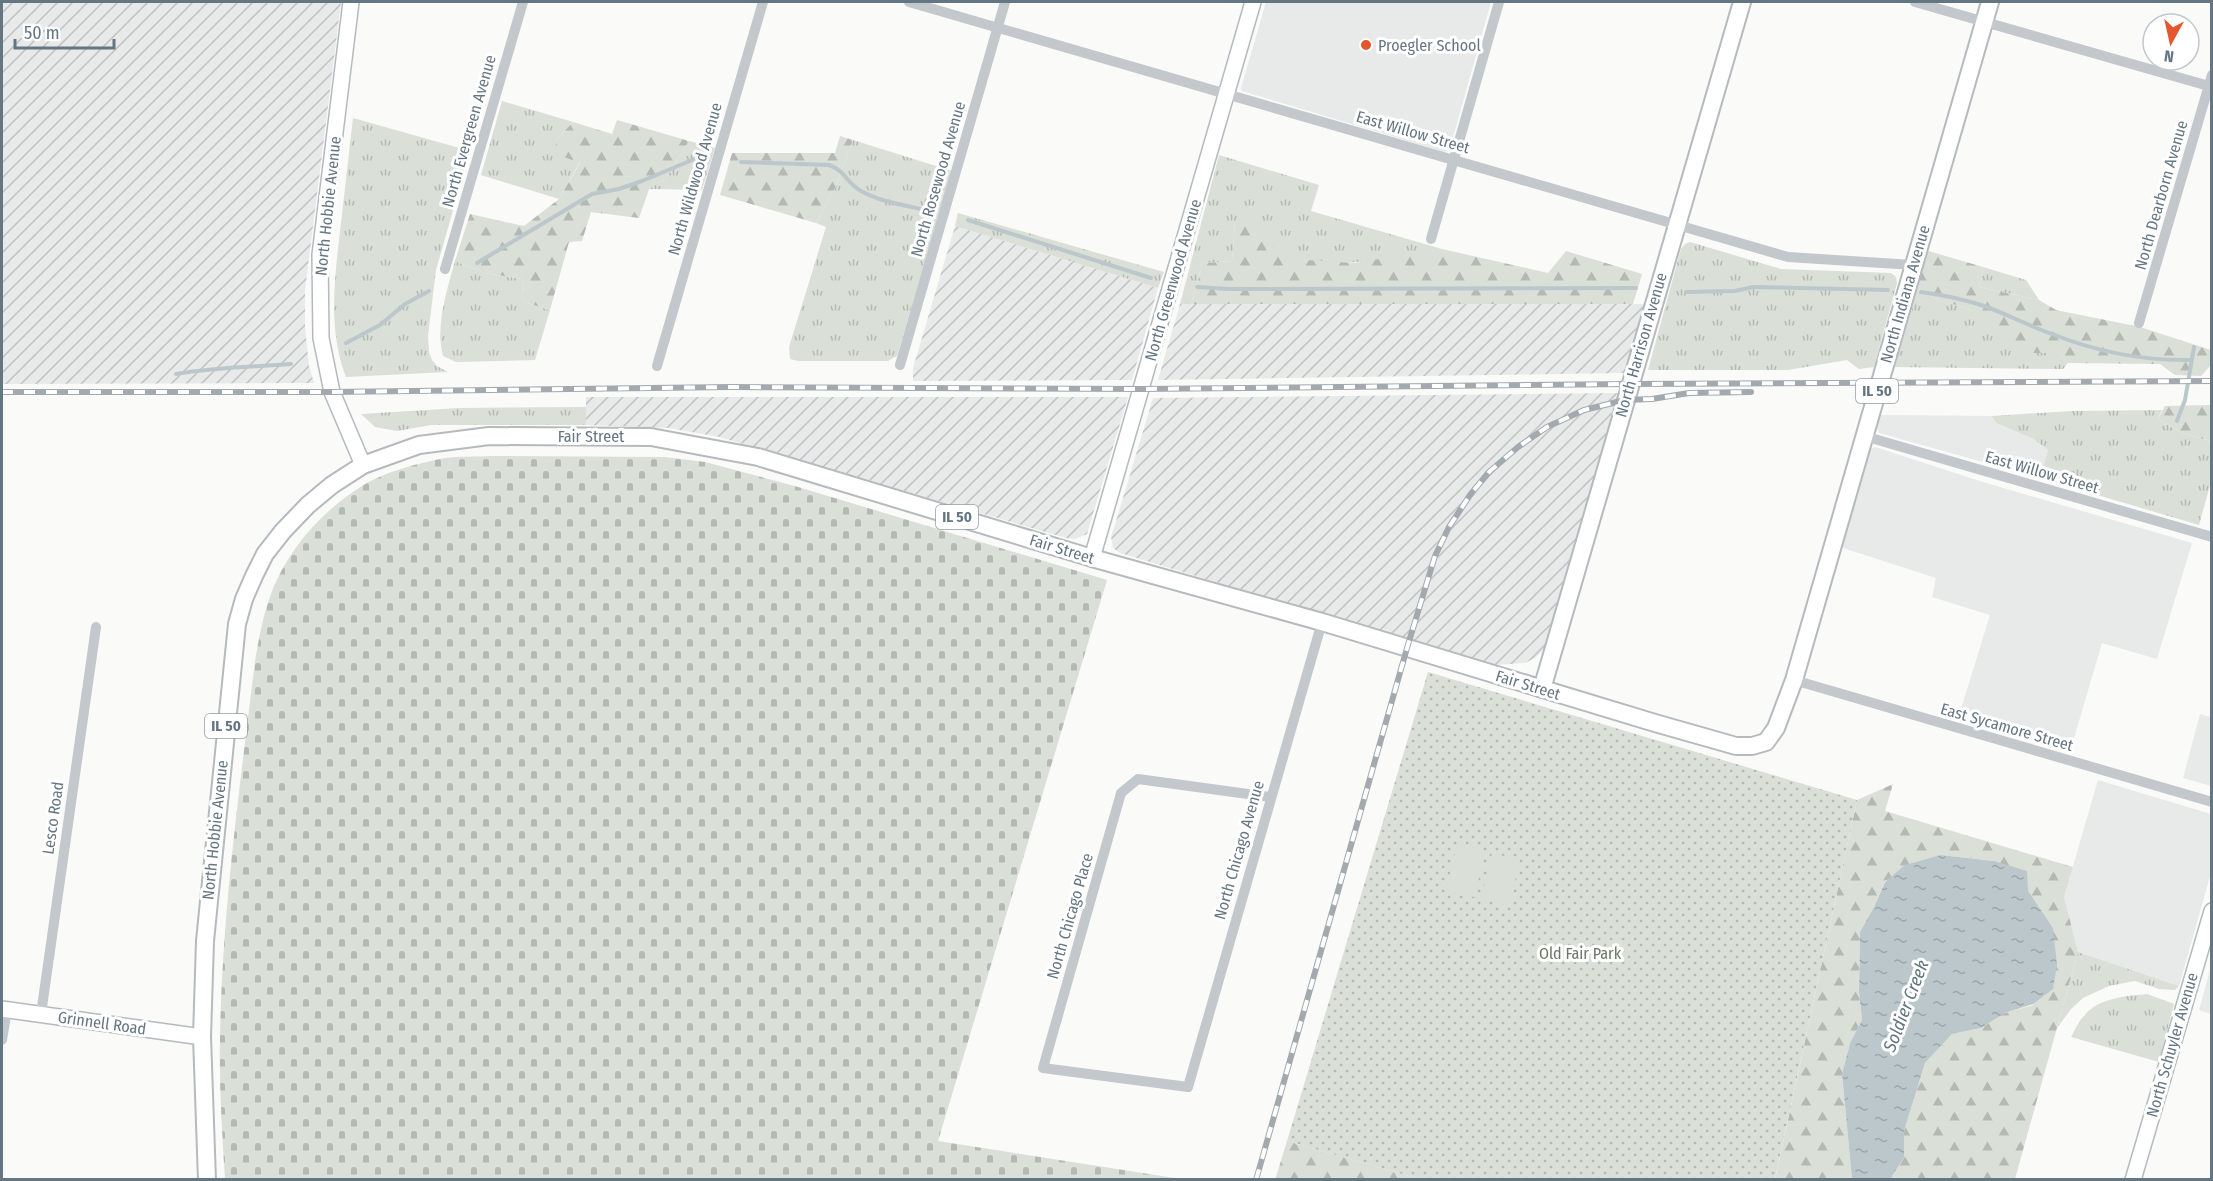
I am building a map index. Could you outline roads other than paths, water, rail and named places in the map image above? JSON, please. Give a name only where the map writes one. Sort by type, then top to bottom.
[{"type":"main road","name":"North Harrison Avenue","points":[[1542,689],[1742,2]]},
{"type":"main road","name":"North Indiana Avenue","points":[[1752,746],[1766,742],[1776,728],[1794,680],[1990,2]]},
{"type":"main road","name":"Fair Street","points":[[363,465],[419,445],[489,436],[651,437],[758,457],[1092,558],[1322,622],[1736,746],[1752,746]]},
{"type":"main road","name":"North Hobbie Avenue","points":[[207,1179],[202,1037],[209,888],[237,624],[244,599],[265,554],[283,531],[308,505],[332,485],[363,465]]},
{"type":"street","name":"North Hobbie Avenue","points":[[351,2],[320,255],[321,338],[332,392],[363,465]]},
{"type":"street","name":"North Evergreen Avenue","points":[[445,269],[523,2]]},
{"type":"street","name":"North Wildwood Avenue","points":[[657,366],[763,2]]},
{"type":"street","name":"East Willow Street","points":[[909,2],[1788,257],[1913,265]]},
{"type":"street","name":"North Rosewood Avenue","points":[[900,365],[1005,2]]},
{"type":"street","name":"North Greenwood Avenue","points":[[1092,558],[1253,2]]},
{"type":"street","points":[[1431,239],[1499,2]]},
{"type":"street","points":[[1915,2],[2210,87]]},
{"type":"street","name":"North Dearborn Avenue","points":[[2139,323],[2210,87],[2211,75]]},
{"type":"street","name":"East Willow Street","points":[[1864,436],[2211,537]]},
{"type":"street","name":"North Chicago Avenue","points":[[1188,1087],[1322,622]]},
{"type":"street","name":"Lesco Road","points":[[41,1014],[96,627]]},
{"type":"street","name":"East Sycamore Street","points":[[1794,680],[2211,802]]},
{"type":"street","name":"North Chicago Place","points":[[1188,1087],[1043,1068],[1121,793],[1138,779],[1270,797]]},
{"type":"street","name":"North Schuyler Avenue","points":[[2133,1179],[2211,911]]},
{"type":"street","points":[[2,1040],[4,1009]]},
{"type":"street","name":"Grinnell Road","points":[[4,1009],[202,1037]]},
{"type":"water","points":[[1941,855],[1994,861],[2027,871],[2028,891],[2053,928],[2057,965],[2053,989],[2033,1004],[2005,1013],[1981,1028],[1952,1034],[1925,1063],[1904,1131],[1904,1158],[1890,1179],[1852,1179],[1842,1074],[1850,1043],[1862,1020],[1859,992],[1860,932],[1885,882],[1905,865]]},
{"type":"waterway","points":[[477,263],[592,194],[619,189],[697,158]]},
{"type":"waterway","points":[[741,162],[829,165],[839,170],[856,188],[869,195],[926,210]]},
{"type":"waterway","points":[[968,220],[1151,278]]},
{"type":"waterway","points":[[1197,287],[1228,289],[1636,288]]},
{"type":"waterway","points":[[1686,292],[1735,291],[1753,287],[1888,290]]},
{"type":"waterway","points":[[346,343],[380,325],[405,304],[429,291]]},
{"type":"waterway","points":[[1921,292],[1984,306],[2043,331],[2102,350],[2138,357],[2191,360]]},
{"type":"waterway","name":"Soldier Creek","points":[[2177,421],[2185,400],[2194,347]]},
{"type":"waterway","points":[[176,374],[291,364]]},
{"type":"railway","points":[[2,392],[332,392],[732,387],[1141,389],[2212,381]]},
{"type":"railway","points":[[1256,1180],[1407,648],[1435,556],[1449,527],[1470,495],[1489,472],[1518,447],[1547,427],[1584,410],[1625,400],[1652,399],[1689,393],[1751,392]]},
{"type":"place","name":"Proegler School","points":[[1366,45]]},
{"type":"park label","name":"Old Fair Park","points":[[1580,953]]}]
